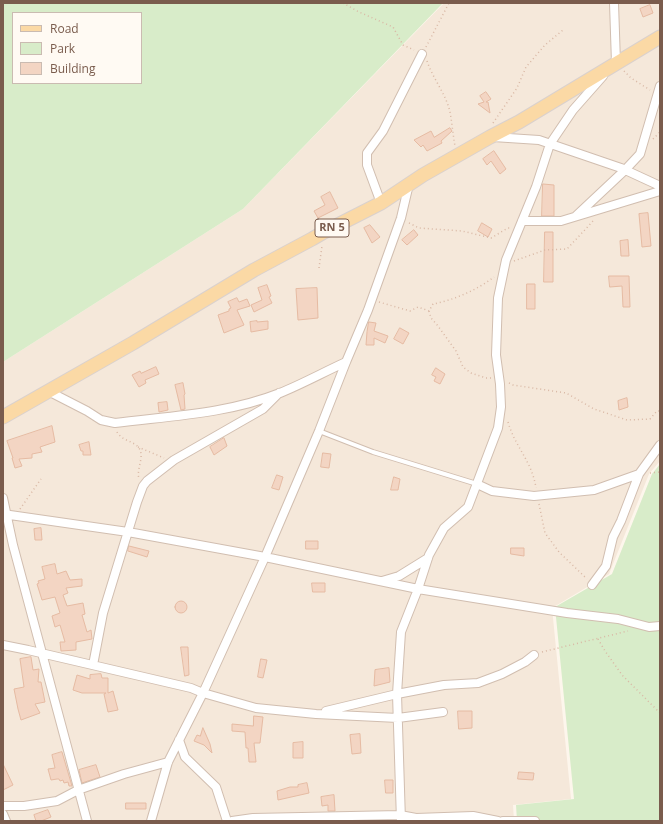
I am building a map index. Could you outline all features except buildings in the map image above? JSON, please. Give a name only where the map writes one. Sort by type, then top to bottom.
[{"type":"main road","name":"RN 5","points":[[3,417],[133,343],[254,270],[381,202],[457,156],[519,122],[660,37]]},
{"type":"street","points":[[400,818],[397,694],[401,632],[418,589],[428,558],[444,528],[468,507],[498,428],[500,378],[496,355],[498,298],[506,260],[536,187],[550,144],[573,110],[589,90],[616,63],[614,3]]},
{"type":"street","points":[[381,202],[367,165],[367,153],[383,131],[422,54]]},
{"type":"street","points":[[576,216],[640,154],[660,86]]},
{"type":"street","points":[[490,137],[539,140],[625,170],[660,186]]},
{"type":"street","points":[[151,821],[168,762],[203,693],[265,557],[319,431],[371,300],[401,218],[409,184]]},
{"type":"street","points":[[521,225],[561,221],[660,191]]},
{"type":"street","points":[[48,391],[101,420],[115,423],[212,412],[244,404],[279,393],[346,362]]},
{"type":"street","points":[[93,665],[103,612],[136,502],[143,486],[147,481],[174,460],[263,409],[279,393]]},
{"type":"street","points":[[592,584],[606,566],[613,537],[621,521],[639,474],[660,445]]},
{"type":"street","points":[[477,484],[492,491],[537,496],[594,490],[639,474]]},
{"type":"street","points":[[3,498],[5,514],[13,545],[87,821]]},
{"type":"street","points":[[5,514],[128,532],[265,557],[418,589],[618,620],[649,627],[660,626]]},
{"type":"street","points":[[380,581],[399,576],[428,558]]},
{"type":"street","points":[[3,646],[42,653],[191,688],[203,693],[256,708],[316,714],[398,718],[443,712]]},
{"type":"street","points":[[316,714],[397,694],[444,685],[478,683],[502,674],[525,662],[534,655]]},
{"type":"street","points":[[179,740],[185,757],[216,787],[227,821]]},
{"type":"street","points":[[3,806],[24,806],[57,800],[78,790],[124,774],[168,762]]},
{"type":"street","points":[[3,814],[6,821]]},
{"type":"street","points":[[232,821],[253,818],[416,818],[473,816],[498,821]]},
{"type":"street","points":[[503,821],[535,821]]},
{"type":"lane","points":[[319,431],[373,452],[477,484]]},
{"type":"path","points":[[343,3],[393,27],[403,44],[422,54],[427,60],[431,73],[442,91],[450,112],[457,156]]},
{"type":"path","points":[[422,54],[449,3]]},
{"type":"path","points":[[490,137],[491,127],[517,88],[526,68],[545,45],[563,30]]},
{"type":"path","points":[[616,63],[631,78],[657,94]]},
{"type":"path","points":[[607,208],[588,226],[569,248],[544,250],[514,261],[484,285],[446,302],[433,304],[429,310],[431,318],[456,351],[463,367],[471,373],[486,378],[500,378],[514,385],[566,393],[594,409],[627,420],[650,419],[657,411],[660,411]]},
{"type":"path","points":[[401,218],[419,228],[462,231],[491,238],[508,228],[521,225]]},
{"type":"path","points":[[319,268],[324,232]]},
{"type":"path","points":[[371,300],[410,311],[418,307],[429,310]]},
{"type":"path","points":[[507,419],[511,434],[530,466],[535,481],[546,533],[560,552],[592,584]]},
{"type":"path","points":[[115,423],[117,433],[124,440],[138,447],[174,460]]},
{"type":"path","points":[[138,447],[140,450],[138,476],[143,486]]},
{"type":"path","points":[[16,516],[41,479]]},
{"type":"path","points":[[534,655],[552,649],[598,639],[629,630]]},
{"type":"path","points":[[598,639],[622,675],[660,713]]},
{"type":"shaded area","points":[[444,3],[660,3],[660,461],[649,474],[609,574],[552,608],[571,799],[513,805],[514,821],[3,821],[3,362],[243,209]]},
{"type":"green space","points":[[3,3],[443,3],[243,209],[3,362]]},
{"type":"green space","points":[[660,464],[660,821],[517,821],[516,805],[574,799],[555,607],[612,574],[652,474]]}]
